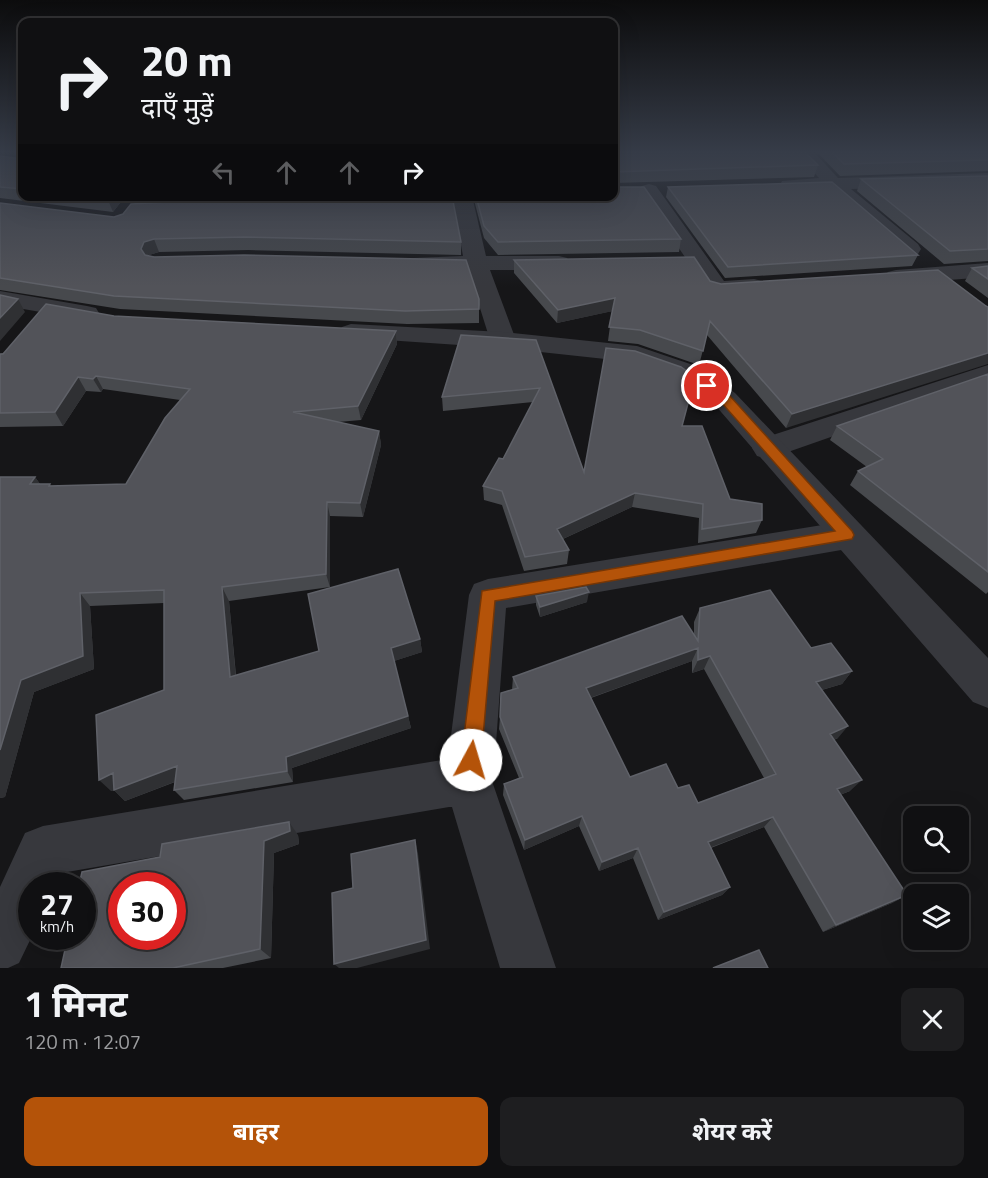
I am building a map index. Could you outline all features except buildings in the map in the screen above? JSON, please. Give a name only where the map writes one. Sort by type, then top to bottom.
[{"type":"street","points":[[653,196],[717,288],[776,285]]},
{"type":"street","points":[[859,196],[937,273],[963,293]]},
{"type":"street","points":[[463,201],[470,243],[503,340]]},
{"type":"street","points":[[674,261],[698,261]]},
{"type":"street","points":[[397,262],[582,263]]},
{"type":"street","points":[[870,279],[988,270]]},
{"type":"street","points":[[0,298],[40,315],[109,317]]},
{"type":"street","points":[[329,330],[503,340],[637,354],[689,373],[726,399],[988,688]]},
{"type":"street","points":[[768,448],[988,373]]},
{"type":"street","points":[[528,968],[469,784],[488,596],[847,535]]},
{"type":"street","points":[[0,945],[39,866],[43,851],[449,783],[469,784]]},
{"type":"route","points":[[471,760],[488,596],[847,535],[726,399],[707,386]]}]
